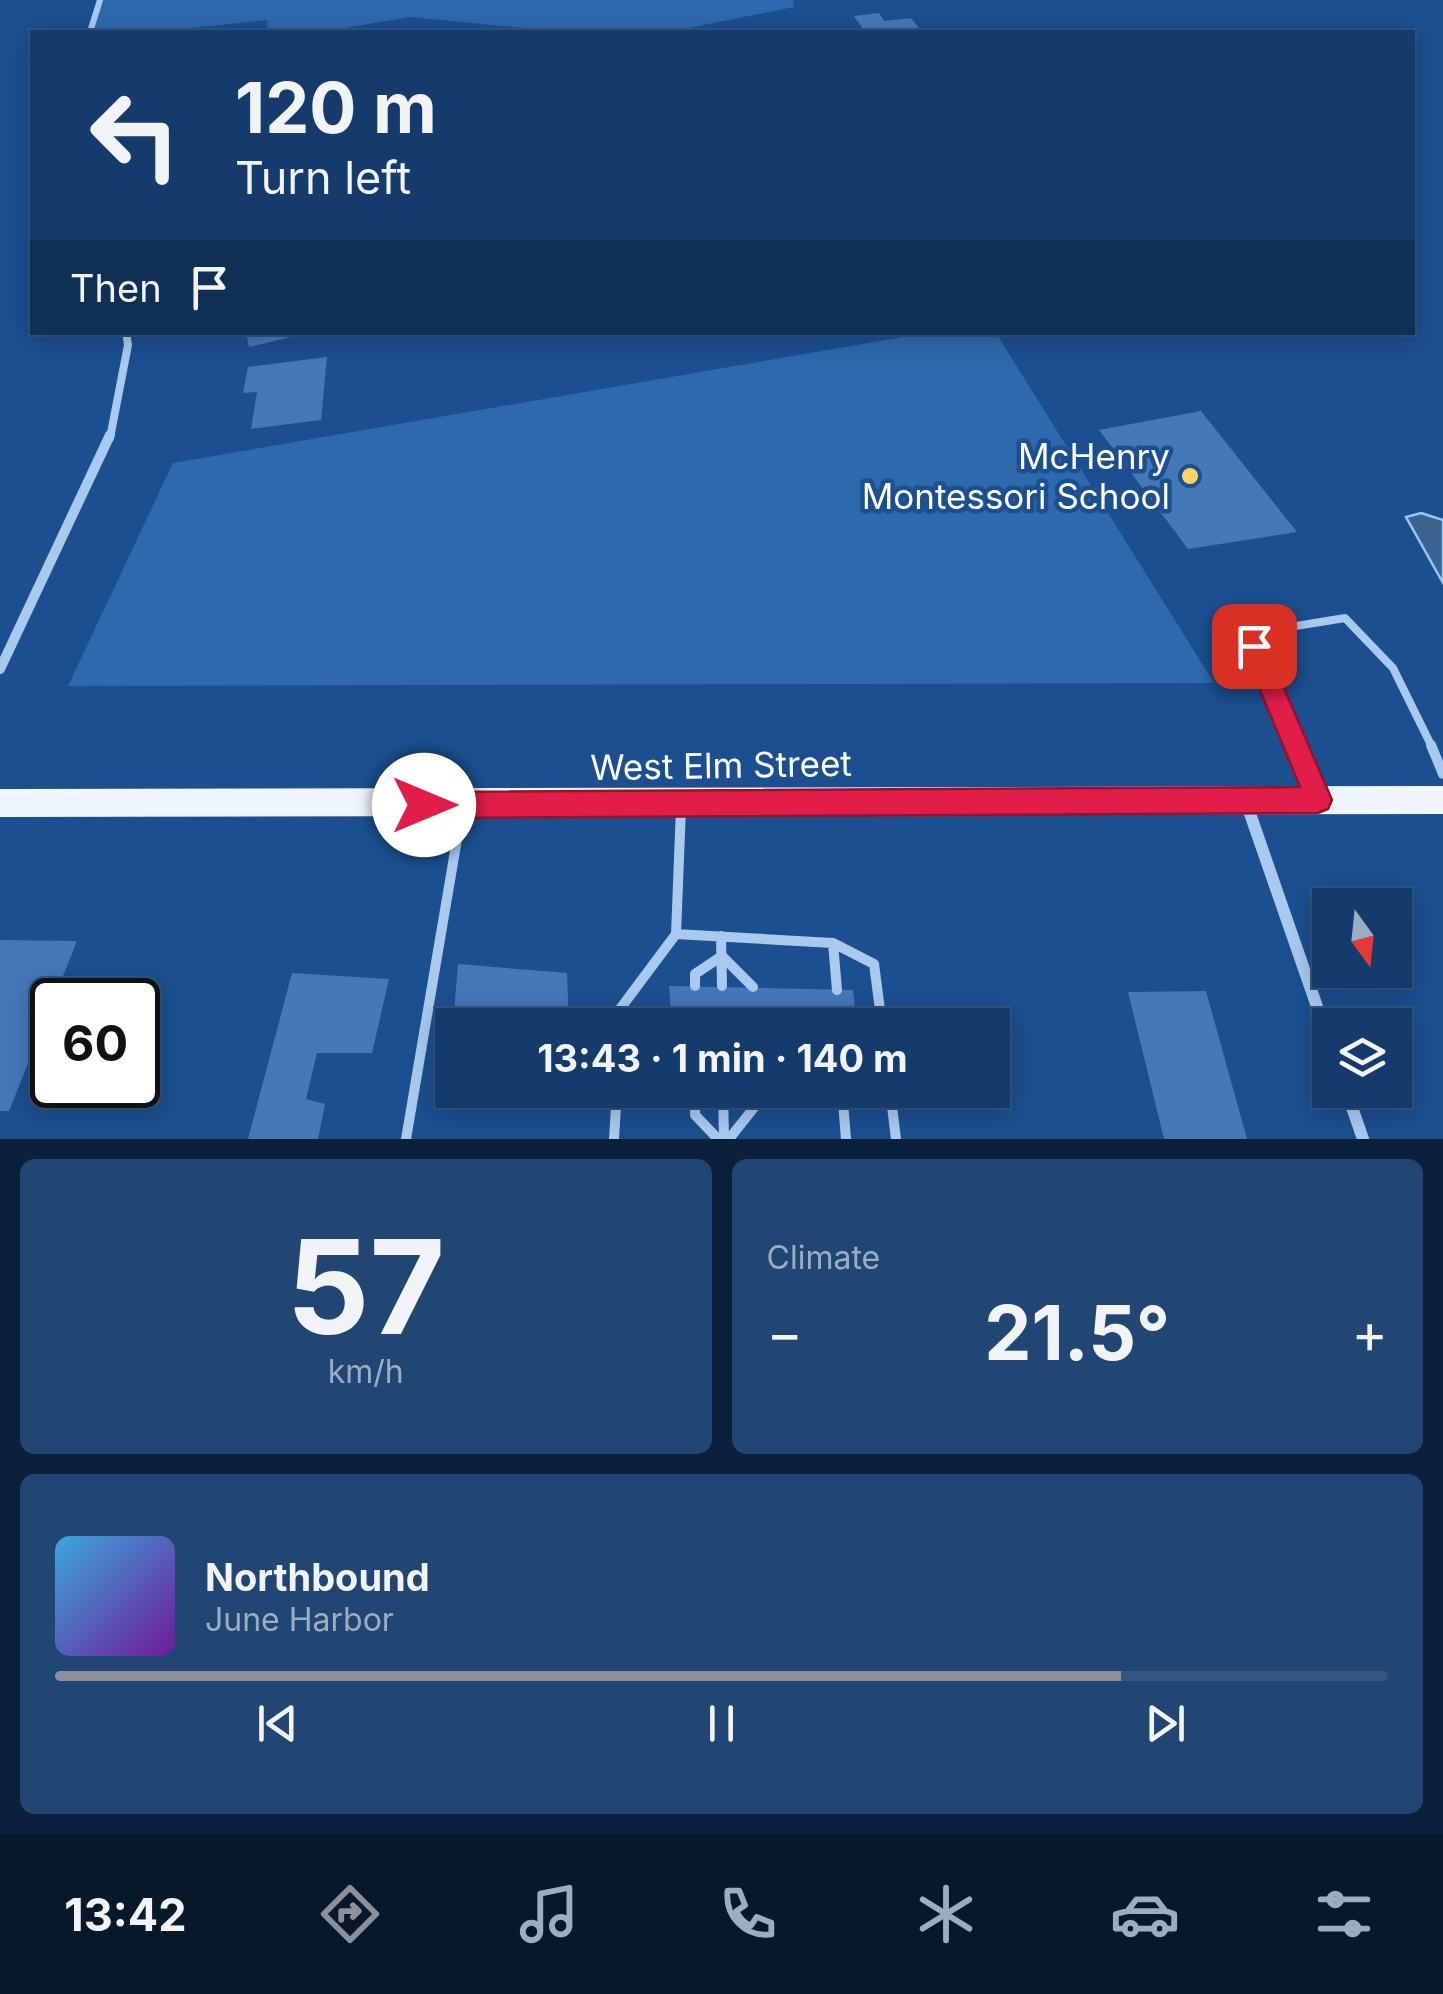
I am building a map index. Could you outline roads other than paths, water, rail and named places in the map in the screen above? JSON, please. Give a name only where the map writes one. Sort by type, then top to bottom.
[{"type":"main road","name":"West Elm Street","points":[[0,804],[1443,800]]},
{"type":"street","points":[[91,30],[100,0]]},
{"type":"street","points":[[0,669],[108,446],[128,345],[126,335]]},
{"type":"street","points":[[1244,800],[1317,1008]]},
{"type":"street","points":[[1352,1108],[1363,1139]]},
{"type":"lane","points":[[1318,800],[1254,646],[1266,631],[1344,618],[1370,636],[1404,685],[1443,774]]},
{"type":"lane","points":[[621,1008],[676,934],[681,804]]},
{"type":"lane","points":[[406,1139],[462,805]]},
{"type":"lane","points":[[676,934],[834,943],[874,964],[880,1008]]},
{"type":"lane","points":[[721,936],[722,986]]},
{"type":"lane","points":[[834,943],[836,990]]},
{"type":"lane","points":[[695,986],[696,974],[722,956]]},
{"type":"lane","points":[[722,956],[753,987]]},
{"type":"lane","points":[[614,1139],[615,1108]]},
{"type":"lane","points":[[695,1108],[695,1115],[724,1139]]},
{"type":"lane","points":[[724,1108],[724,1139]]},
{"type":"lane","points":[[724,1139],[753,1108]]},
{"type":"lane","points":[[843,1108],[846,1139]]},
{"type":"lane","points":[[892,1108],[896,1139]]},
{"type":"place","name":"McHenry Montessori School","points":[[1190,476]]}]
